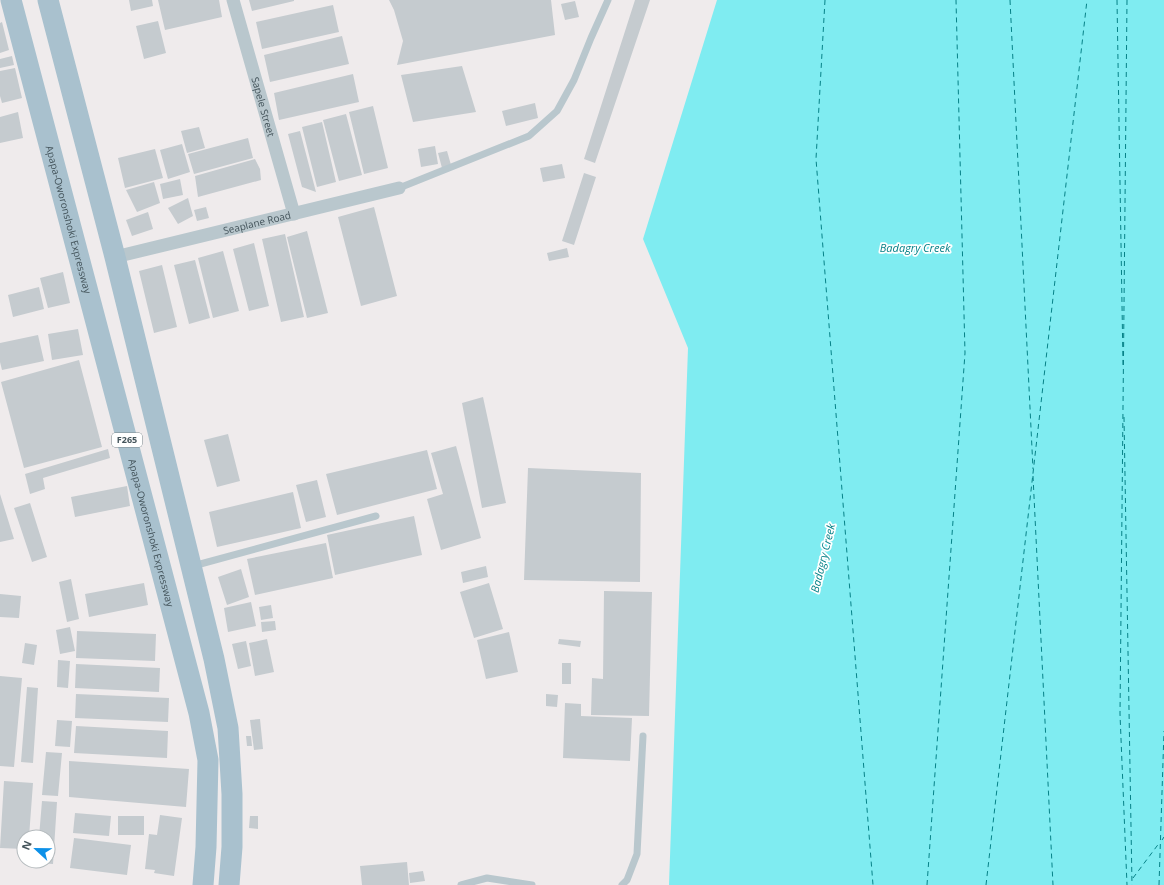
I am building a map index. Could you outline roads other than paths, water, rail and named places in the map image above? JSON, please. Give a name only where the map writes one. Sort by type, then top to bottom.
[{"type":"main road","name":"Apapa-Oworonshoki Expressway","points":[[11,0],[199,713],[208,760],[206,847],[203,885]]},
{"type":"main road","points":[[48,0],[115,257],[214,659],[228,728],[232,794],[232,847],[229,885]]},
{"type":"street","name":"Sapele Street","points":[[233,0],[294,214]]},
{"type":"street","name":"Seaplane Road","points":[[115,257],[399,188]]},
{"type":"lane","points":[[399,188],[529,136],[557,111],[574,80],[608,0]]},
{"type":"lane","points":[[191,566],[376,516]]},
{"type":"lane","points":[[622,885],[627,880],[637,854],[643,736]]},
{"type":"lane","points":[[461,885],[487,878],[532,885]]},
{"type":"water","name":"Badagry Creek","points":[[717,0],[1164,0],[1164,885],[669,885],[688,348],[643,239]]}]
